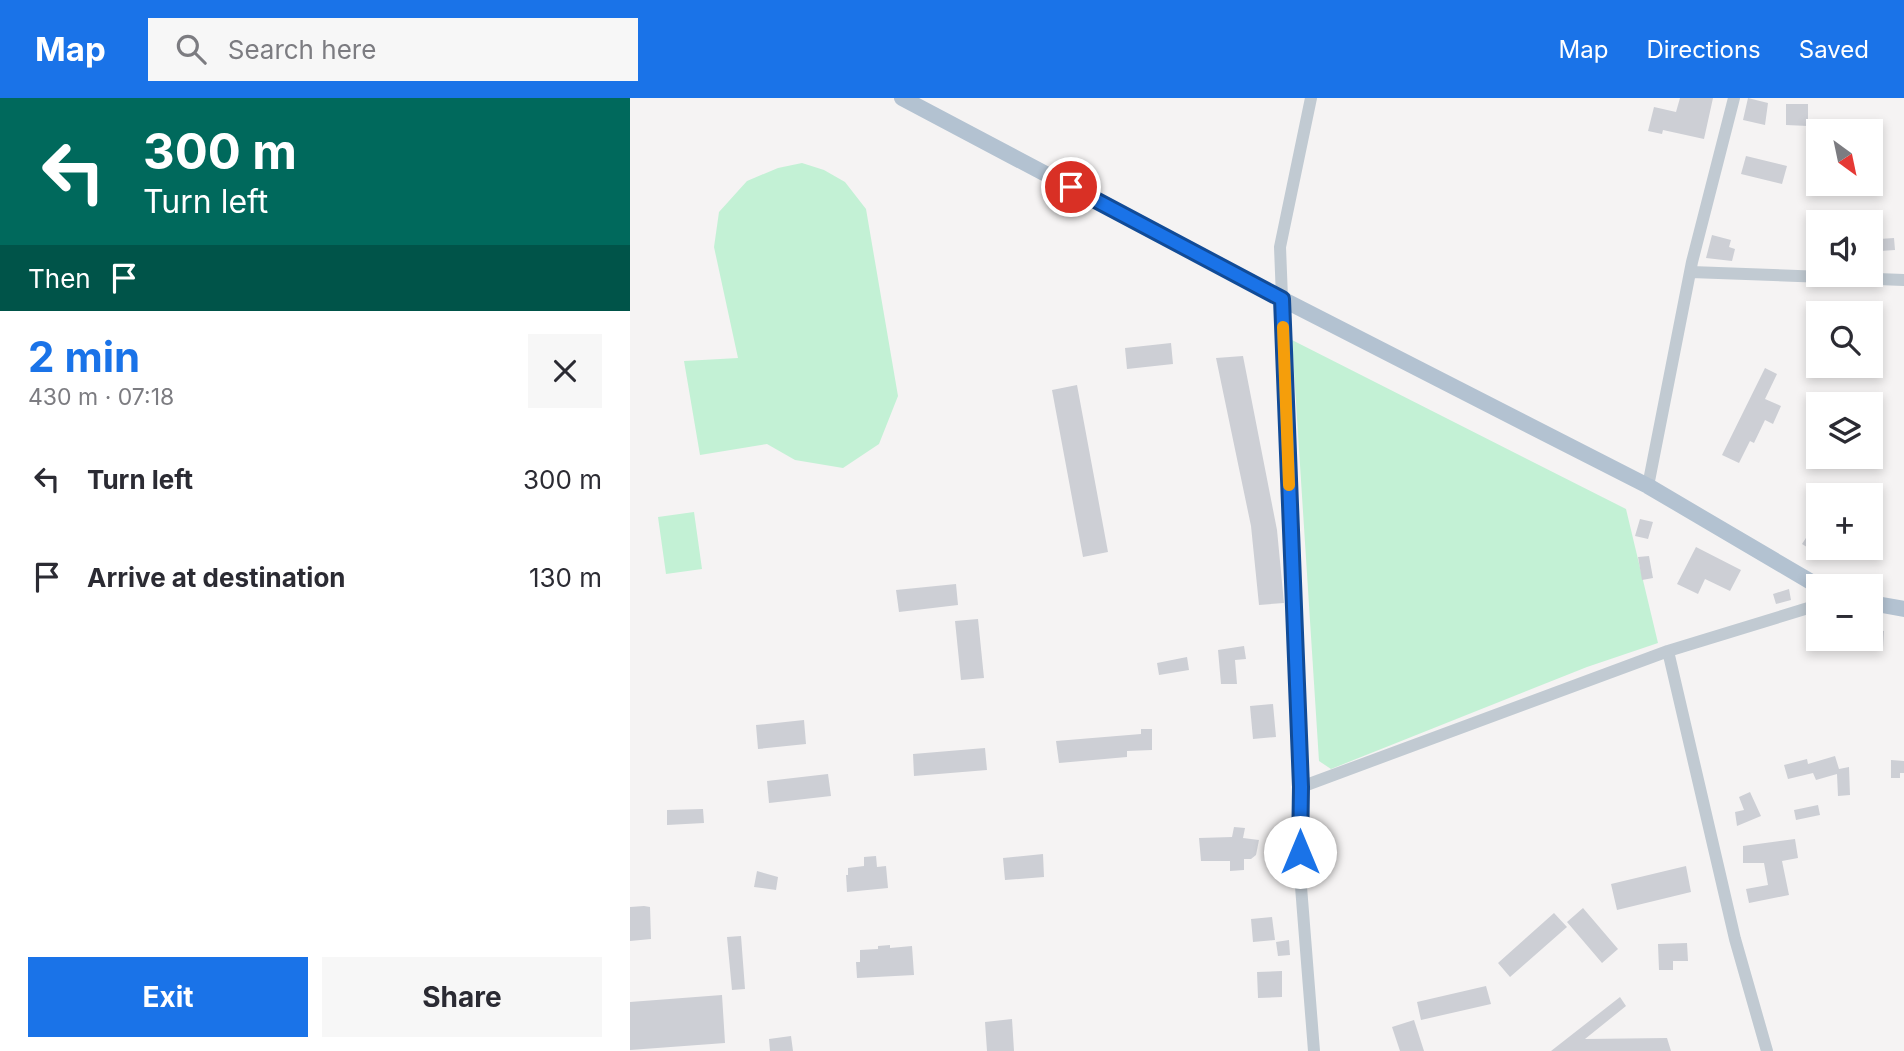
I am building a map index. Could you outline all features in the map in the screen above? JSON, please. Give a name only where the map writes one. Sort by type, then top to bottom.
[{"type":"main road","points":[[902,98],[1282,299],[1648,486],[1806,579]]},
{"type":"main road","points":[[1883,605],[1904,609]]},
{"type":"street","points":[[1311,98],[1280,247],[1301,787],[1300,874],[1314,1051]]},
{"type":"street","points":[[1648,486],[1690,272],[1734,98]]},
{"type":"street","points":[[1690,272],[1904,280]]},
{"type":"street","points":[[1301,787],[1668,651],[1806,609]]},
{"type":"street","points":[[1668,651],[1735,939],[1767,1051]]},
{"type":"green space","points":[[802,163],[824,170],[845,182],[866,209],[898,396],[879,444],[843,468],[795,460],[767,444],[700,455],[684,361],[738,358],[714,247],[719,212],[747,181],[778,168]]},
{"type":"green space","points":[[1292,340],[1626,509],[1658,643],[1587,667],[1331,769],[1319,761]]},
{"type":"green space","points":[[694,512],[702,569],[666,574],[658,517]]},
{"type":"building","points":[[1680,98],[1713,98],[1704,139],[1663,130],[1662,134],[1648,131],[1654,107],[1676,112]]},
{"type":"building","points":[[1748,98],[1768,103],[1765,125],[1743,120]]},
{"type":"building","points":[[1786,104],[1808,104],[1806,126],[1786,125]]},
{"type":"building","points":[[1746,156],[1787,166],[1782,184],[1741,174]]},
{"type":"building","points":[[1712,235],[1731,240],[1729,247],[1735,249],[1732,261],[1706,258]]},
{"type":"building","points":[[1894,238],[1895,250],[1883,251],[1883,239]]},
{"type":"building","points":[[1171,343],[1173,364],[1127,369],[1125,348]]},
{"type":"building","points":[[1243,356],[1277,530],[1284,603],[1259,605],[1251,526],[1216,358]]},
{"type":"building","points":[[1765,368],[1777,374],[1765,399],[1781,406],[1773,424],[1765,420],[1754,443],[1750,441],[1739,463],[1722,455]]},
{"type":"building","points":[[1077,385],[1108,552],[1083,557],[1052,390]]},
{"type":"building","points":[[1640,519],[1653,522],[1648,539],[1635,536]]},
{"type":"building","points":[[1696,547],[1741,570],[1730,591],[1705,579],[1698,594],[1677,584]]},
{"type":"building","points":[[1649,556],[1653,578],[1642,580],[1638,557]]},
{"type":"building","points":[[956,584],[958,605],[899,612],[896,590]]},
{"type":"building","points":[[1789,589],[1791,600],[1776,604],[1773,594]]},
{"type":"building","points":[[978,619],[984,678],[961,680],[955,621]]},
{"type":"building","points":[[1244,646],[1246,659],[1235,660],[1237,684],[1221,684],[1218,650]]},
{"type":"building","points":[[1187,657],[1189,670],[1159,675],[1157,663]]},
{"type":"building","points":[[1273,704],[1276,737],[1253,739],[1250,706]]},
{"type":"building","points":[[804,720],[806,744],[758,749],[756,725]]},
{"type":"building","points":[[1141,729],[1152,729],[1152,750],[1127,751],[1127,757],[1059,763],[1056,741],[1141,734]]},
{"type":"building","points":[[985,748],[987,770],[914,776],[913,754]]},
{"type":"building","points":[[1835,756],[1839,769],[1849,767],[1850,795],[1838,796],[1837,774],[1816,780],[1813,773],[1788,779],[1784,765],[1807,759],[1808,764]]},
{"type":"building","points":[[1891,760],[1904,761],[1904,773],[1900,773],[1900,778],[1891,778]]},
{"type":"building","points":[[828,774],[831,796],[769,803],[767,781]]},
{"type":"building","points":[[1750,792],[1761,816],[1737,826],[1735,812],[1744,810],[1739,797]]},
{"type":"building","points":[[1818,805],[1820,815],[1796,820],[1794,810]]},
{"type":"building","points":[[703,809],[704,823],[667,825],[667,810]]},
{"type":"building","points":[[1234,827],[1245,828],[1243,838],[1259,840],[1256,855],[1251,859],[1244,859],[1244,870],[1230,871],[1230,861],[1201,861],[1199,838],[1232,837]]},
{"type":"building","points":[[1795,839],[1798,858],[1782,861],[1789,895],[1749,903],[1746,889],[1768,885],[1764,863],[1743,863],[1743,846]]},
{"type":"building","points":[[1043,854],[1044,877],[1005,880],[1003,858]]},
{"type":"building","points":[[876,856],[877,867],[886,866],[888,888],[847,892],[848,868],[864,866],[864,857]]},
{"type":"building","points":[[1686,866],[1691,892],[1617,910],[1611,884]]},
{"type":"building","points":[[757,871],[778,877],[776,890],[754,887]]},
{"type":"building","points":[[630,907],[650,907],[651,939],[630,941]]},
{"type":"building","points":[[1583,908],[1618,949],[1602,963],[1567,922]]},
{"type":"building","points":[[1554,913],[1567,927],[1510,977],[1498,963]]},
{"type":"building","points":[[1272,917],[1275,940],[1253,942],[1251,919]]},
{"type":"building","points":[[741,936],[745,989],[732,990],[727,937]]},
{"type":"building","points":[[1289,940],[1290,955],[1278,956],[1276,942]]},
{"type":"building","points":[[1687,943],[1688,961],[1673,961],[1673,970],[1659,970],[1658,944]]},
{"type":"building","points":[[890,945],[890,948],[912,946],[914,975],[857,978],[856,962],[860,962],[860,950]]},
{"type":"building","points":[[1282,971],[1282,997],[1258,998],[1257,972]]},
{"type":"building","points":[[1486,986],[1491,1004],[1421,1020],[1417,1002]]},
{"type":"building","points":[[722,995],[725,1043],[630,1050],[630,1002]]},
{"type":"building","points":[[1620,997],[1626,1006],[1585,1039],[1667,1038],[1671,1051],[1551,1051]]},
{"type":"building","points":[[1012,1019],[1014,1051],[987,1051],[985,1022]]},
{"type":"building","points":[[1414,1020],[1424,1051],[1400,1051],[1392,1027]]},
{"type":"building","points":[[791,1036],[793,1051],[770,1051],[769,1039]]},
{"type":"slow traffic","points":[[1283,327],[1289,485]]},
{"type":"route","points":[[1071,187],[1282,299],[1301,787],[1300,852]]}]
